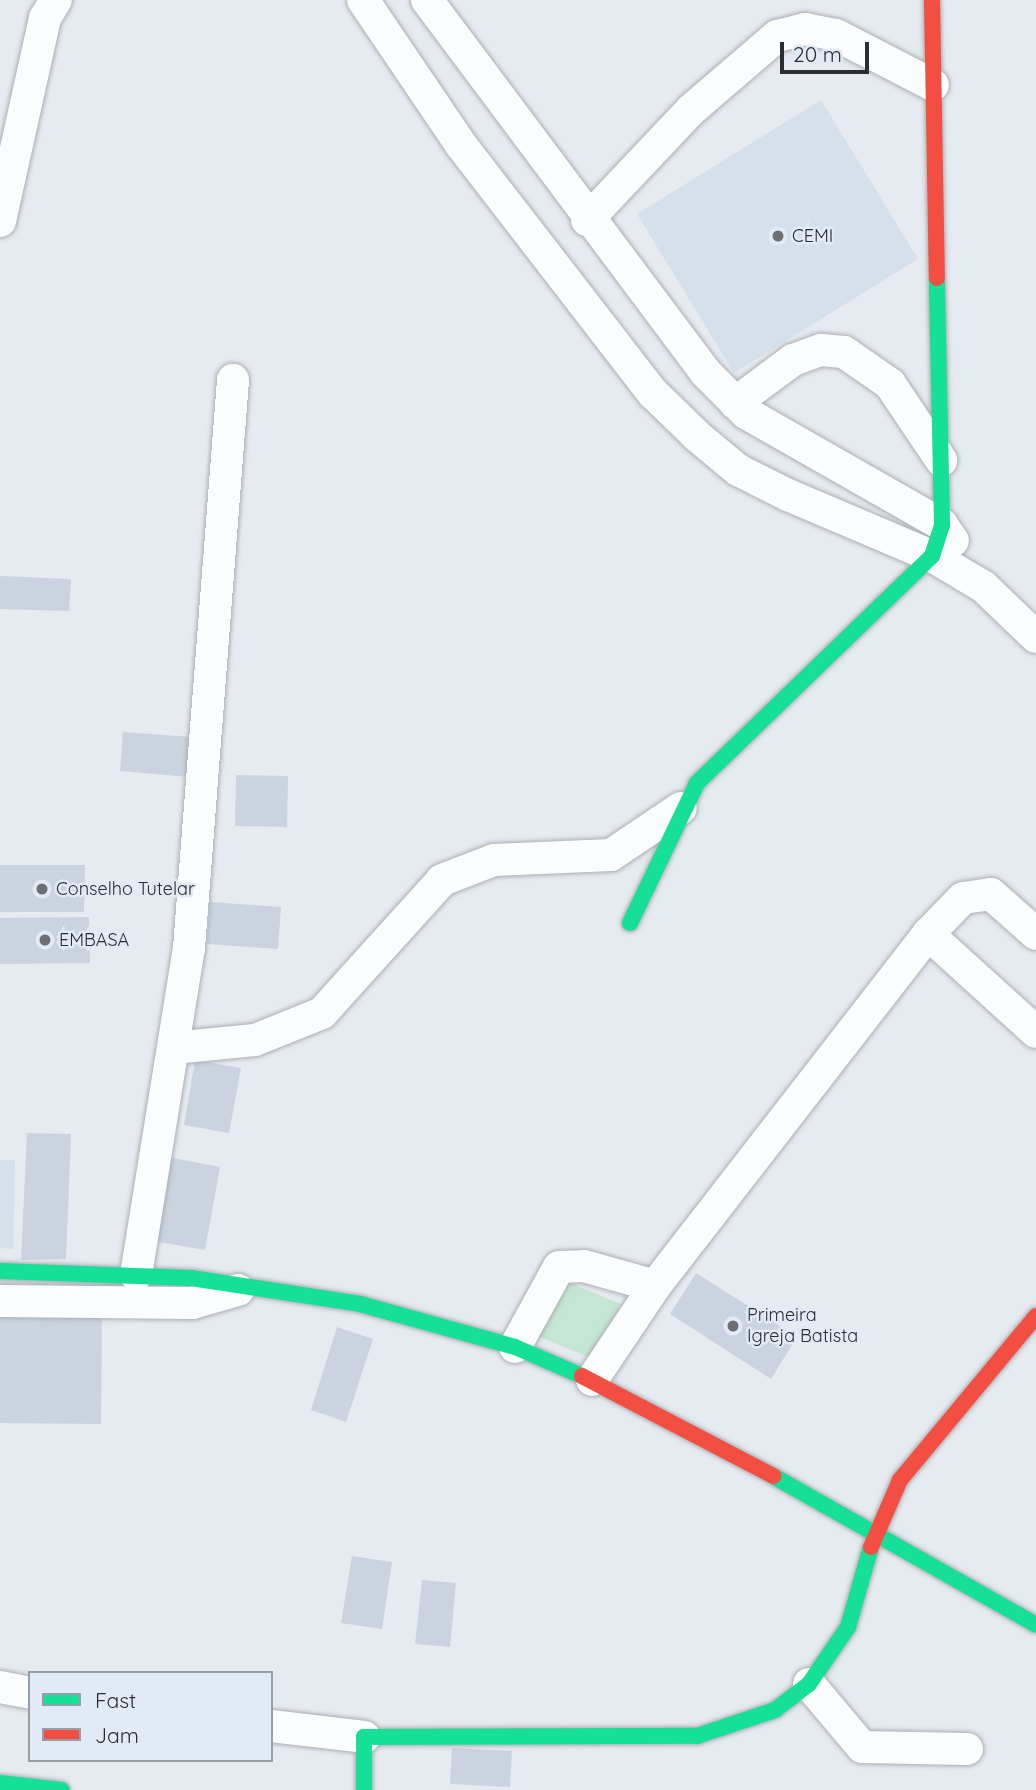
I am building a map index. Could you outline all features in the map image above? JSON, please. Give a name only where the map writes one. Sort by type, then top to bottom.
[{"type":"main road","points":[[630,923],[681,808],[728,752],[932,556],[942,525],[932,0]]},
{"type":"main road","points":[[0,1271],[191,1278],[238,1290],[360,1304],[515,1348],[593,1380],[876,1531],[1036,1625]]},
{"type":"main road","points":[[364,1790],[365,1737],[698,1736],[775,1710],[809,1684],[848,1626],[876,1531],[922,1449],[1036,1316]]},
{"type":"main road","points":[[0,1783],[62,1790]]},
{"type":"street","points":[[0,221],[45,18],[56,0]]},
{"type":"street","points":[[363,0],[422,92],[653,393],[738,470],[932,556],[984,587],[1036,636]]},
{"type":"street","points":[[426,0],[667,327],[735,403],[789,443],[942,525],[984,587]]},
{"type":"street","points":[[587,220],[691,110],[777,36],[805,29],[835,35],[933,85]]},
{"type":"street","points":[[735,403],[793,360],[821,350],[844,352],[890,384],[941,460]]},
{"type":"street","points":[[136,1275],[173,1048],[199,855],[233,380]]},
{"type":"street","points":[[173,1048],[255,1040],[321,1013],[442,880],[494,859],[611,855],[681,808]]},
{"type":"street","points":[[593,1380],[656,1286],[928,934],[963,898],[984,892],[1036,934]]},
{"type":"street","points":[[928,934],[1036,1032]]},
{"type":"street","points":[[515,1348],[559,1267],[583,1266],[656,1286]]},
{"type":"street","points":[[0,1301],[192,1303],[238,1290]]},
{"type":"street","points":[[809,1684],[862,1747],[967,1749]]},
{"type":"street","points":[[0,1687],[28,1693]]},
{"type":"street","points":[[273,1726],[365,1737]]},
{"type":"shaded area","name":"CEMI","points":[[821,100],[918,259],[734,373],[637,214]]},
{"type":"shaded area","points":[[0,1160],[15,1160],[13,1249],[0,1248]]},
{"type":"green space","points":[[559,1278],[620,1304],[598,1361],[535,1335]]},
{"type":"building","points":[[0,576],[71,579],[69,611],[0,609]]},
{"type":"building","points":[[123,732],[192,737],[189,777],[120,771]]},
{"type":"building","points":[[236,775],[288,776],[287,827],[235,826]]},
{"type":"building","name":"Conselho Tutelar","points":[[0,865],[85,865],[84,912],[0,912]]},
{"type":"building","points":[[210,902],[281,907],[278,949],[207,944]]},
{"type":"building","name":"EMBASA","points":[[89,917],[90,963],[0,964],[0,918]]},
{"type":"building","points":[[195,1060],[241,1068],[229,1133],[184,1125]]},
{"type":"building","points":[[27,1133],[71,1134],[66,1259],[21,1260]]},
{"type":"building","points":[[168,1157],[220,1167],[205,1250],[153,1241]]},
{"type":"building","name":"Primeira Igreja Batista","points":[[696,1273],[797,1337],[771,1379],[670,1314]]},
{"type":"building","points":[[0,1315],[102,1315],[101,1424],[0,1423]]},
{"type":"building","points":[[337,1327],[373,1339],[346,1422],[311,1410]]},
{"type":"building","points":[[352,1556],[392,1562],[382,1629],[341,1623]]},
{"type":"building","points":[[422,1580],[456,1583],[450,1647],[415,1644]]},
{"type":"building","points":[[452,1748],[512,1751],[510,1787],[450,1784]]},
{"type":"traffic: fast","points":[[630,923],[697,783],[932,556],[942,525],[937,278]]},
{"type":"traffic: fast","points":[[0,1271],[191,1278],[360,1304],[515,1347],[582,1376]]},
{"type":"traffic: fast","points":[[773,1476],[1036,1625]]},
{"type":"traffic: fast","points":[[364,1790],[364,1737],[697,1736],[775,1710],[809,1684],[848,1627],[871,1547]]},
{"type":"traffic: fast","points":[[0,1783],[62,1790]]},
{"type":"traffic: jam","points":[[932,0],[937,278]]},
{"type":"traffic: jam","points":[[871,1547],[900,1480],[1036,1316]]},
{"type":"traffic: jam","points":[[582,1376],[773,1476]]},
{"type":"place","name":"CEMI","points":[[778,236]]},
{"type":"place","name":"Conselho Tutelar","points":[[42,889]]},
{"type":"place","name":"EMBASA","points":[[45,940]]},
{"type":"place","name":"Primeira Igreja Batista","points":[[733,1326]]}]
